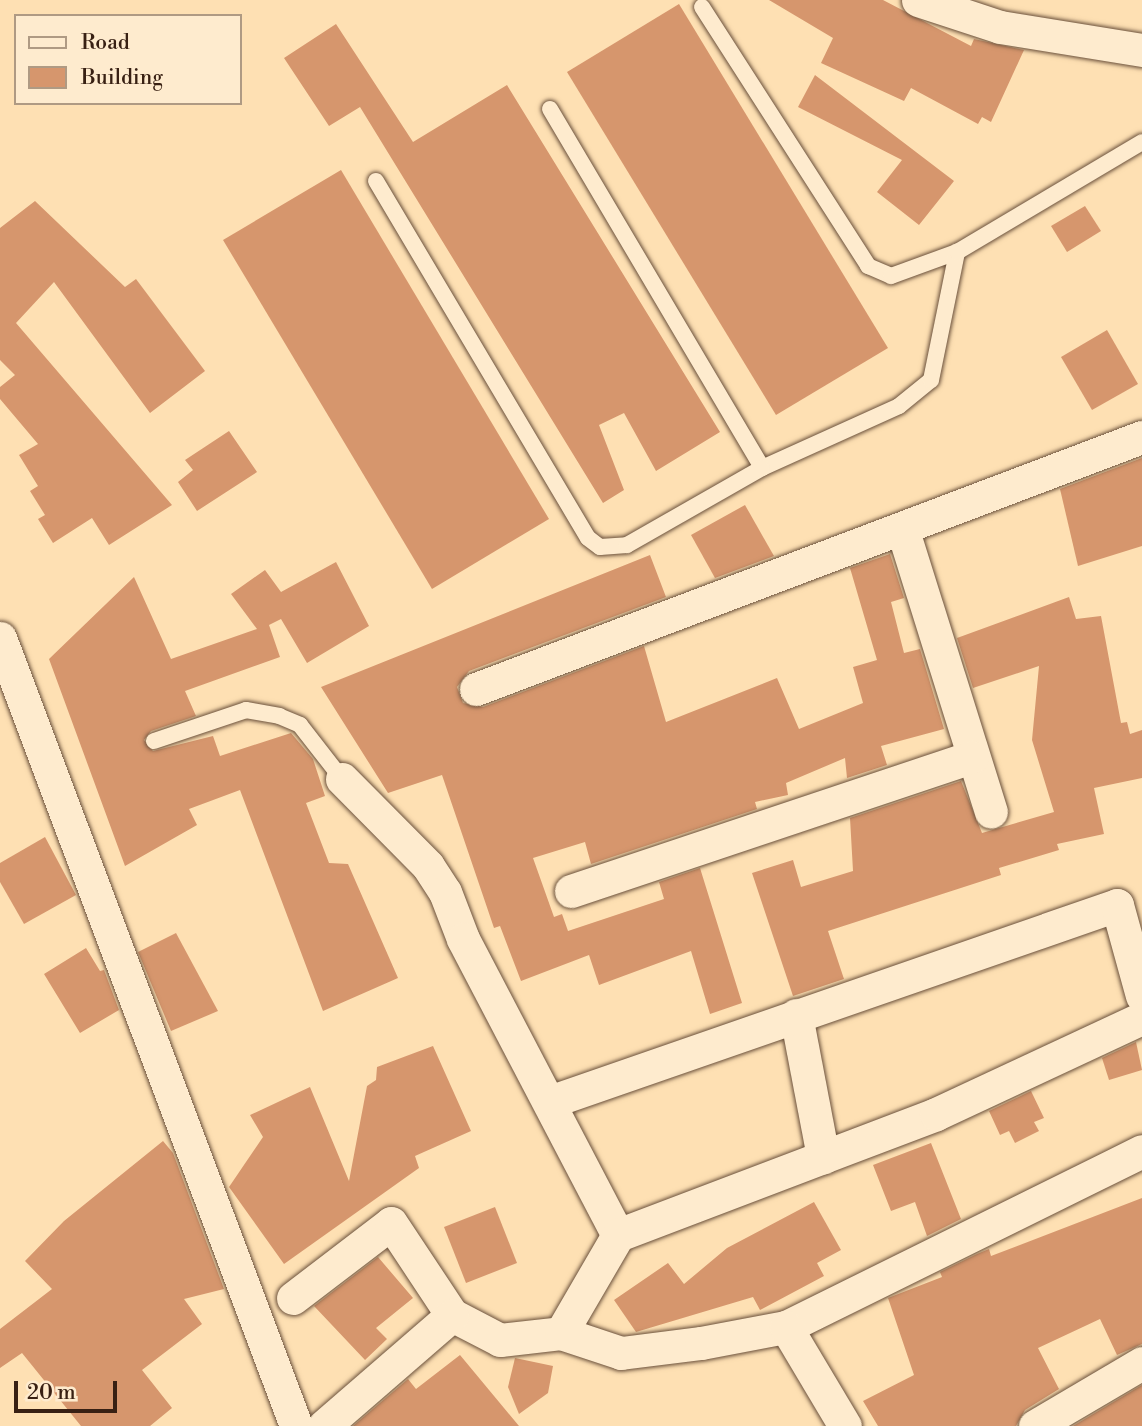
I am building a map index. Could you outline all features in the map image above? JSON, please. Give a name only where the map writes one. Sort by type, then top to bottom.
[{"type":"street","points":[[918,0],[1000,27],[1142,50]]},
{"type":"street","points":[[476,689],[903,531],[1142,437]]},
{"type":"street","points":[[903,531],[971,757],[991,811]]},
{"type":"street","points":[[0,638],[296,1426]]},
{"type":"street","points":[[571,891],[971,757]]},
{"type":"street","points":[[342,779],[428,866],[445,892],[463,939],[552,1101],[618,1235]]},
{"type":"street","points":[[552,1101],[1117,905],[1142,996]]},
{"type":"street","points":[[796,1015],[824,1157]]},
{"type":"street","points":[[561,1333],[618,1235],[936,1114],[1142,1018]]},
{"type":"street","points":[[293,1298],[391,1223],[452,1315],[500,1340],[561,1333],[621,1353],[786,1327],[1142,1151]]},
{"type":"street","points":[[324,1426],[452,1315]]},
{"type":"street","points":[[786,1327],[845,1426]]},
{"type":"street","points":[[1035,1426],[1142,1363]]},
{"type":"lane","points":[[702,6],[868,265],[891,276],[957,252],[1142,142]]},
{"type":"lane","points":[[550,109],[762,468]]},
{"type":"lane","points":[[376,181],[589,538],[600,547],[626,545],[762,468],[899,406],[931,380],[957,252]]},
{"type":"lane","points":[[154,741],[246,710],[279,716],[300,725],[342,779]]},
{"type":"building","points":[[769,0],[883,0],[971,46],[974,39],[1024,50],[991,122],[982,117],[978,124],[911,88],[904,101],[821,63],[833,38]]},
{"type":"building","points":[[679,4],[888,348],[776,415],[567,72]]},
{"type":"building","points":[[336,24],[413,142],[507,85],[720,432],[656,471],[624,413],[599,425],[624,490],[603,503],[360,107],[329,126],[284,58]]},
{"type":"building","points":[[815,75],[954,181],[919,225],[877,192],[902,160],[798,107]]},
{"type":"building","points":[[341,170],[549,519],[432,589],[223,240]]},
{"type":"building","points":[[35,201],[125,287],[136,279],[205,371],[150,413],[54,282],[16,323],[172,505],[109,545],[92,518],[53,543],[38,519],[45,515],[30,491],[38,486],[19,455],[38,444],[0,399],[0,387],[15,375],[0,360],[0,228]]},
{"type":"building","points":[[1085,206],[1101,231],[1067,252],[1051,226]]},
{"type":"building","points":[[1107,330],[1138,384],[1092,410],[1061,357]]},
{"type":"building","points":[[229,431],[257,472],[197,511],[178,482],[193,470],[185,460]]},
{"type":"building","points":[[1142,458],[1142,546],[1078,566],[1060,489]]},
{"type":"building","points":[[745,505],[774,556],[715,578],[691,535]]},
{"type":"building","points":[[890,554],[904,598],[891,602],[904,653],[920,649],[944,729],[881,746],[887,765],[847,778],[845,758],[786,783],[788,795],[755,802],[757,809],[591,864],[585,842],[533,858],[554,917],[562,914],[568,931],[664,899],[659,882],[700,868],[742,1003],[710,1014],[691,951],[599,985],[589,955],[521,981],[500,926],[494,928],[442,775],[388,793],[321,687],[650,555],[666,597],[469,671],[457,687],[463,703],[483,707],[644,646],[666,722],[777,678],[799,729],[863,703],[853,667],[877,660],[850,568]]},
{"type":"building","points":[[336,562],[369,626],[307,663],[281,619],[269,625],[280,657],[185,691],[196,716],[151,731],[144,740],[153,751],[213,736],[220,756],[291,733],[313,759],[325,796],[306,803],[329,863],[348,864],[398,978],[323,1011],[240,790],[189,809],[197,825],[125,866],[49,659],[134,577],[171,659],[257,629],[231,594],[265,570],[281,592]]},
{"type":"building","points":[[1069,597],[1076,619],[1101,616],[1121,723],[1127,722],[1130,734],[1142,730],[1142,778],[1094,788],[1104,834],[1057,844],[1059,850],[999,868],[1001,875],[828,931],[844,979],[793,996],[752,873],[793,860],[801,887],[853,871],[850,818],[961,781],[982,833],[1054,812],[1032,740],[1039,666],[973,688],[957,638]]},
{"type":"building","points":[[45,837],[76,895],[24,924],[0,882],[0,863]]},
{"type":"building","points":[[176,933],[218,1011],[171,1031],[138,952]]},
{"type":"building","points":[[86,948],[100,971],[104,970],[119,1010],[80,1033],[44,974]]},
{"type":"building","points":[[1136,1042],[1142,1070],[1109,1080],[1102,1058]]},
{"type":"building","points":[[433,1046],[471,1131],[415,1156],[419,1168],[284,1264],[229,1187],[263,1137],[250,1115],[310,1087],[349,1181],[367,1086],[376,1080],[377,1067]]},
{"type":"building","points":[[1031,1091],[1044,1118],[1034,1122],[1039,1131],[1015,1143],[1009,1131],[1000,1135],[989,1111]]},
{"type":"building","points":[[163,1141],[173,1153],[224,1289],[184,1299],[202,1324],[142,1370],[172,1408],[150,1426],[81,1426],[22,1353],[0,1368],[0,1329],[52,1289],[25,1261],[64,1221]]},
{"type":"building","points":[[931,1143],[961,1219],[927,1236],[915,1202],[891,1211],[873,1165]]},
{"type":"building","points":[[1142,1198],[1142,1344],[1117,1355],[1100,1319],[1038,1348],[1059,1389],[1025,1410],[1016,1426],[878,1426],[863,1401],[914,1375],[888,1298],[942,1277],[940,1272],[989,1249],[991,1256]]},
{"type":"building","points":[[814,1202],[841,1250],[817,1263],[824,1276],[760,1310],[753,1297],[636,1332],[614,1300],[668,1263],[684,1284],[727,1248]]},
{"type":"building","points":[[495,1207],[517,1263],[466,1283],[444,1227]]},
{"type":"building","points":[[378,1257],[413,1298],[376,1328],[387,1339],[365,1360],[314,1306]]},
{"type":"building","points":[[460,1355],[519,1426],[353,1426],[408,1379],[416,1389]]},
{"type":"building","points":[[515,1358],[553,1366],[548,1393],[519,1414],[508,1387]]},
{"type":"building","points":[[1142,1385],[1142,1426],[1073,1426]]}]
